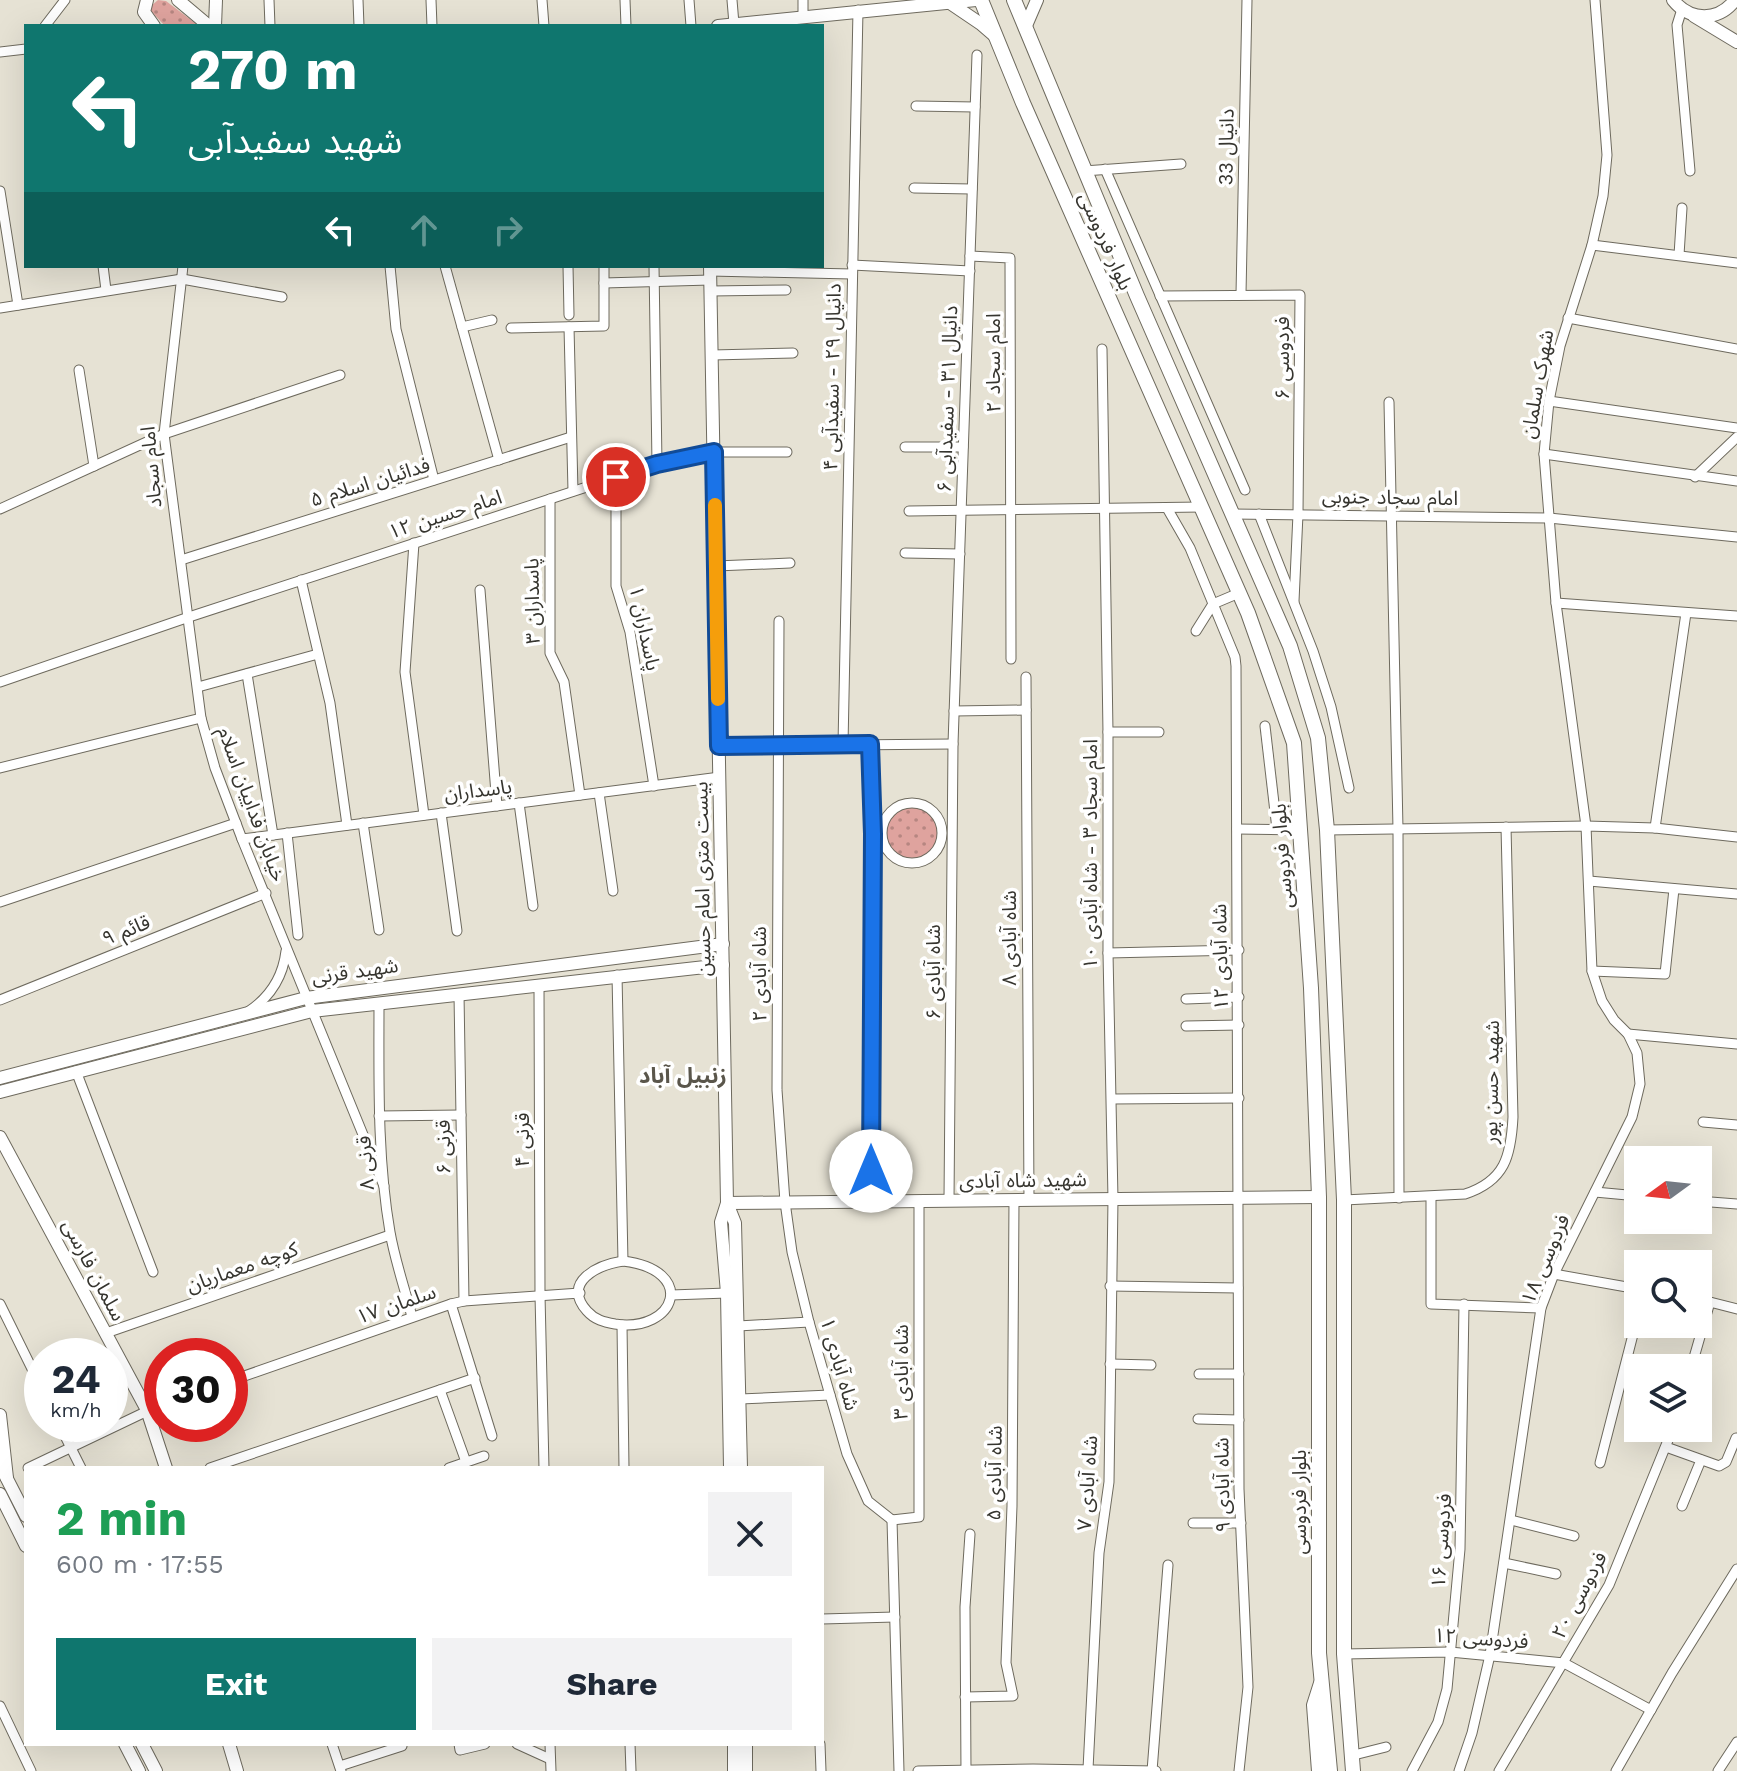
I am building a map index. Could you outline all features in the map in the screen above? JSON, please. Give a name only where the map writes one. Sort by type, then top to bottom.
[{"type":"main road","points":[[178,0],[209,24]]},
{"type":"main road","points":[[212,24],[216,0]]},
{"type":"main road","points":[[734,24],[779,22],[905,3],[978,0]]},
{"type":"main road","name":"بلوار فردوسی","points":[[978,0],[1239,593],[1294,743],[1311,988],[1319,1197],[1319,1653],[1322,1676],[1313,1705],[1318,1771]]},
{"type":"main road","name":"بلوار فردوسی","points":[[1014,0],[1084,171],[1290,646],[1318,738],[1327,830],[1344,1200],[1344,1672],[1353,1696],[1360,1771]]},
{"type":"main road","points":[[1025,28],[1037,0]]},
{"type":"main road","points":[[1678,5],[1714,16],[1735,0]]},
{"type":"main road","points":[[950,1],[997,38]]},
{"type":"main road","points":[[137,24],[144,5]]},
{"type":"main road","points":[[144,5],[153,24]]},
{"type":"main road","points":[[1678,5],[1737,42]]},
{"type":"main road","points":[[1036,132],[1063,121]]},
{"type":"main road","name":"بیست متری امام حسین","points":[[710,277],[727,1203],[721,1222],[727,1293],[730,1466]]},
{"type":"main road","name":"شهید قرنی","points":[[0,1078],[306,998],[723,944]]},
{"type":"main road","name":"شهید قرنی","points":[[0,1092],[312,1011],[723,965]]},
{"type":"main road","name":"سلمان فارسی","points":[[0,1137],[144,1404]]},
{"type":"main road","name":"شهید شاه آبادی","points":[[727,1203],[1319,1197]]},
{"type":"main road","name":"بیست متری امام حسین","points":[[727,1203],[735,1223],[741,1466]]},
{"type":"main road","points":[[0,1415],[7,1478]]},
{"type":"main road","name":"سلمان فارسی","points":[[157,1442],[165,1466]]},
{"type":"main road","points":[[0,1465],[24,1512]]},
{"type":"main road","points":[[0,1494],[24,1542]]},
{"type":"main road","points":[[1344,1672],[1353,1771]]},
{"type":"main road","points":[[1322,1676],[1330,1771]]},
{"type":"main road","points":[[126,1746],[139,1771]]},
{"type":"main road","points":[[143,1746],[156,1771]]},
{"type":"main road","points":[[230,1746],[237,1771]]},
{"type":"main road","points":[[734,1746],[734,1771]]},
{"type":"main road","points":[[746,1746],[746,1771]]},
{"type":"street","points":[[47,24],[65,0]]},
{"type":"street","points":[[269,0],[270,24]]},
{"type":"street","points":[[358,0],[359,24]]},
{"type":"street","points":[[431,0],[432,24]]},
{"type":"street","points":[[542,0],[544,24]]},
{"type":"street","points":[[625,0],[626,24]]},
{"type":"street","points":[[689,0],[691,24]]},
{"type":"street","points":[[732,0],[734,24]]},
{"type":"street","points":[[803,0],[803,16]]},
{"type":"street","name":"دانیال 33","points":[[1241,294],[1247,0]]},
{"type":"street","name":"شهرک سلمان","points":[[1586,826],[1556,603],[1544,454],[1549,401],[1568,318],[1592,245],[1603,196],[1607,155],[1595,0]]},
{"type":"street","points":[[1678,5],[1677,25],[1690,171]]},
{"type":"street","name":"دانیال ۲۹ - سفیدآبی ۴","points":[[843,745],[858,10]]},
{"type":"street","points":[[0,52],[24,49]]},
{"type":"street","name":"دانیال ۳۱ - سفیدآبی ۶","points":[[953,744],[977,55]]},
{"type":"street","points":[[916,106],[975,107]]},
{"type":"street","points":[[1084,171],[1181,164]]},
{"type":"street","points":[[1105,169],[1245,490]]},
{"type":"street","points":[[914,188],[972,189]]},
{"type":"street","points":[[0,191],[18,305]]},
{"type":"street","points":[[1679,255],[1682,208]]},
{"type":"street","points":[[1592,245],[1737,263]]},
{"type":"street","name":"امام سجاد ۲","points":[[970,256],[1010,258],[1011,509]]},
{"type":"street","points":[[103,268],[106,290]]},
{"type":"street","name":"امام سجاد","points":[[183,268],[164,434],[189,617]]},
{"type":"street","points":[[390,268],[396,329],[434,480]]},
{"type":"street","points":[[446,268],[499,460]]},
{"type":"street","points":[[568,268],[569,315]]},
{"type":"street","points":[[511,328],[604,326],[604,268]]},
{"type":"street","points":[[654,268],[657,464]]},
{"type":"street","points":[[604,283],[852,269],[970,271]]},
{"type":"street","points":[[710,277],[786,290]]},
{"type":"street","points":[[0,308],[182,279],[282,297]]},
{"type":"street","name":"فردوسی ۶","points":[[1160,296],[1300,295],[1298,514]]},
{"type":"street","points":[[1568,318],[1737,349]]},
{"type":"street","points":[[462,327],[492,320]]},
{"type":"street","points":[[569,327],[573,491]]},
{"type":"street","name":"امام سجاد ۳ - شاه آبادی ۱۰","points":[[1102,349],[1113,1199]]},
{"type":"street","points":[[712,355],[793,353]]},
{"type":"street","points":[[79,370],[94,466]]},
{"type":"street","points":[[0,508],[164,434],[340,375]]},
{"type":"street","points":[[1549,401],[1737,428]]},
{"type":"street","points":[[1389,402],[1398,829],[1399,1198]]},
{"type":"street","name":"فدائیان اسلام ۵","points":[[181,560],[571,437]]},
{"type":"street","points":[[1695,477],[1737,437]]},
{"type":"street","points":[[905,447],[963,447]]},
{"type":"street","name":"امام حسین ۱۲","points":[[0,682],[657,464],[714,452],[787,452]]},
{"type":"street","points":[[1544,454],[1737,481]]},
{"type":"street","name":"پاسداران ۱","points":[[616,477],[616,586],[630,632],[654,786]]},
{"type":"street","name":"پاسداران ۳","points":[[550,499],[550,653],[564,682],[580,795]]},
{"type":"street","points":[[909,511],[1202,507]]},
{"type":"street","name":"شاه آبادی ۱۲","points":[[1167,508],[1190,548],[1235,657],[1240,1198]]},
{"type":"street","points":[[1011,509],[1011,659]]},
{"type":"street","name":"امام سجاد جنوبی","points":[[1232,514],[1549,518],[1737,537]]},
{"type":"street","points":[[1259,514],[1331,707],[1349,788]]},
{"type":"street","points":[[1294,601],[1298,514]]},
{"type":"street","points":[[414,543],[405,672],[424,815]]},
{"type":"street","points":[[905,553],[960,554]]},
{"type":"street","points":[[716,566],[790,563]]},
{"type":"street","points":[[301,580],[330,703],[347,825]]},
{"type":"street","points":[[480,590],[497,806]]},
{"type":"street","points":[[1196,631],[1213,604],[1239,593]]},
{"type":"street","points":[[1556,603],[1737,616]]},
{"type":"street","points":[[1655,828],[1686,613]]},
{"type":"street","name":"خیابان فداییان اسلام","points":[[189,617],[201,718],[215,768],[384,1186]]},
{"type":"street","name":"شاه آبادی ۲","points":[[779,621],[777,1090],[785,1202]]},
{"type":"street","points":[[198,687],[318,654]]},
{"type":"street","points":[[247,674],[273,835]]},
{"type":"street","name":"شاه آبادی ۸","points":[[1026,677],[1029,1200]]},
{"type":"street","points":[[954,711],[1026,710]]},
{"type":"street","points":[[0,768],[201,718]]},
{"type":"street","points":[[1265,726],[1277,829]]},
{"type":"street","points":[[1108,732],[1159,732]]},
{"type":"street","points":[[870,744],[877,834],[871,1201]]},
{"type":"street","points":[[719,746],[953,744]]},
{"type":"street","name":"شاه آبادی ۶","points":[[949,1200],[947,835],[953,744]]},
{"type":"street","name":"پاسداران","points":[[242,839],[720,777]]},
{"type":"street","points":[[599,793],[613,891]]},
{"type":"street","points":[[910,802],[920,803],[935,813],[947,835],[933,855],[915,863],[906,863],[889,853],[877,834],[893,809],[910,802]]},
{"type":"street","points":[[519,803],[533,906]]},
{"type":"street","points":[[441,813],[457,931]]},
{"type":"street","points":[[0,902],[236,823]]},
{"type":"street","points":[[363,823],[379,930]]},
{"type":"street","points":[[1327,830],[1586,826],[1655,828],[1737,837]]},
{"type":"street","name":"فردوسی ۱۸","points":[[1459,1771],[1472,1733],[1490,1655],[1541,1308],[1554,1274],[1638,1101],[1640,1067],[1628,1034],[1602,1001],[1592,971],[1586,826]]},
{"type":"street","name":"شهید حسن پور","points":[[1344,1200],[1465,1194],[1481,1189],[1502,1169],[1508,1155],[1513,1117],[1506,827]]},
{"type":"street","points":[[1237,829],[1301,830]]},
{"type":"street","points":[[287,833],[298,935]]},
{"type":"street","points":[[1589,881],[1737,894]]},
{"type":"street","points":[[1592,971],[1665,974],[1674,889]]},
{"type":"street","name":"قائم ۹","points":[[0,1000],[266,893]]},
{"type":"street","points":[[244,1014],[260,1003],[272,989],[282,969],[286,947]]},
{"type":"street","points":[[1108,953],[1239,950]]},
{"type":"street","points":[[617,975],[623,1261]]},
{"type":"street","name":"قرنی ۴","points":[[539,985],[544,1466]]},
{"type":"street","name":"قرنی ۶","points":[[459,994],[464,1301]]},
{"type":"street","points":[[1186,999],[1239,997]]},
{"type":"street","name":"قرنی ۸","points":[[379,1003],[379,1116],[384,1186],[390,1235],[412,1317]]},
{"type":"street","points":[[1186,1026],[1239,1025]]},
{"type":"street","points":[[1628,1034],[1737,1044]]},
{"type":"street","points":[[76,1071],[153,1272]]},
{"type":"street","points":[[1112,1099],[1239,1098]]},
{"type":"street","points":[[379,1116],[461,1115]]},
{"type":"street","points":[[1703,1122],[1737,1125]]},
{"type":"street","points":[[1595,1192],[1624,1195]]},
{"type":"street","points":[[1431,1197],[1431,1304],[1541,1308]]},
{"type":"street","name":"شاه آبادی ۹","points":[[1239,1771],[1248,1687],[1239,1420],[1240,1198]]},
{"type":"street","name":"شاه آبادی ۷","points":[[1088,1769],[1099,1553],[1109,1482],[1113,1199]]},
{"type":"street","name":"شاه آبادی ۵","points":[[965,1697],[1013,1696],[1006,1663],[1012,1506],[1014,1200]]},
{"type":"street","name":"شاه آبادی ۳","points":[[892,1520],[919,1517],[919,1201]]},
{"type":"street","name":"شاه آبادی ۱","points":[[785,1202],[792,1252],[809,1322],[847,1454],[868,1501],[892,1520]]},
{"type":"street","points":[[1712,1202],[1737,1204]]},
{"type":"street","name":"کوچه معماریان","points":[[106,1333],[390,1235]]},
{"type":"street","points":[[623,1261],[637,1262],[658,1270],[668,1283],[671,1295],[669,1305],[656,1317],[622,1325],[602,1322],[586,1310],[580,1293],[583,1279],[598,1266],[623,1261]]},
{"type":"street","points":[[1554,1274],[1624,1286]]},
{"type":"street","points":[[1110,1286],[1238,1288]]},
{"type":"street","name":"سلمان ۱۷","points":[[248,1375],[451,1304],[580,1293]]},
{"type":"street","points":[[671,1295],[727,1293]]},
{"type":"street","points":[[1712,1303],[1737,1309]]},
{"type":"street","points":[[0,1304],[24,1353]]},
{"type":"street","points":[[451,1304],[492,1436]]},
{"type":"street","name":"فردوسی ۱۶","points":[[1412,1771],[1438,1722],[1447,1689],[1463,1497],[1464,1304]]},
{"type":"street","points":[[738,1326],[809,1322]]},
{"type":"street","points":[[622,1325],[624,1466]]},
{"type":"street","points":[[1600,1463],[1632,1338]]},
{"type":"street","points":[[1110,1364],[1151,1365]]},
{"type":"street","points":[[1199,1374],[1239,1374]]},
{"type":"street","points":[[216,1466],[475,1378]]},
{"type":"street","points":[[440,1390],[466,1462]]},
{"type":"street","points":[[740,1399],[830,1395]]},
{"type":"street","points":[[31,1466],[144,1411]]},
{"type":"street","points":[[1198,1419],[1239,1420]]},
{"type":"street","points":[[1666,1447],[1719,1466],[1723,1465],[1736,1438]]},
{"type":"street","points":[[68,1442],[80,1466]]},
{"type":"street","name":"فردوسی ۲۰","points":[[1499,1771],[1609,1585],[1668,1442]]},
{"type":"street","points":[[455,1466],[484,1456]]},
{"type":"street","points":[[1682,1506],[1701,1460]]},
{"type":"street","points":[[7,1478],[24,1470]]},
{"type":"street","points":[[892,1520],[899,1771]]},
{"type":"street","points":[[1511,1520],[1574,1536]]},
{"type":"street","points":[[1193,1523],[1241,1523]]},
{"type":"street","points":[[966,1770],[970,1534]]},
{"type":"street","points":[[1504,1563],[1556,1574]]},
{"type":"street","points":[[918,1771],[1154,1771],[1168,1565]]},
{"type":"street","points":[[1616,1771],[1737,1569]]},
{"type":"street","points":[[824,1619],[895,1617]]},
{"type":"street","name":"فردوسی ۱۲","points":[[1344,1654],[1450,1652],[1564,1663],[1651,1710]]},
{"type":"street","points":[[0,1706],[31,1771]]},
{"type":"street","points":[[1718,1771],[1737,1742]]},
{"type":"street","points":[[333,1746],[340,1769],[402,1746]]},
{"type":"street","points":[[459,1746],[460,1750],[477,1746]]},
{"type":"street","points":[[521,1746],[550,1759]]},
{"type":"street","points":[[550,1746],[551,1771]]},
{"type":"street","points":[[630,1746],[631,1771]]},
{"type":"street","points":[[820,1746],[821,1771]]},
{"type":"street","points":[[1358,1754],[1386,1747]]},
{"type":"shaded area","points":[[158,0],[166,1],[196,24],[163,24],[151,11],[151,6]]},
{"type":"shaded area","points":[[912,807],[931,814],[938,833],[931,852],[912,859],[893,852],[886,833],[893,814]]},
{"type":"slow traffic","points":[[715,505],[718,699]]},
{"type":"district","name":"زنبیل آباد","points":[[683,1075]]},
{"type":"route","points":[[616,477],[657,464],[714,452],[719,746],[870,744],[873,834],[871,1171]]}]
